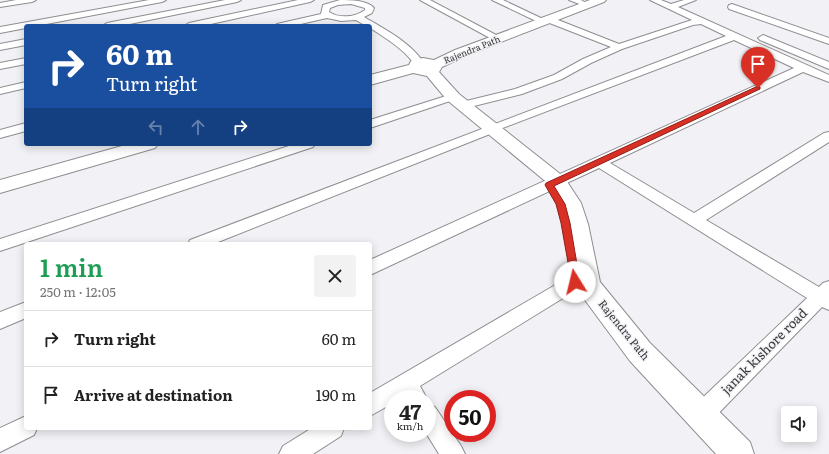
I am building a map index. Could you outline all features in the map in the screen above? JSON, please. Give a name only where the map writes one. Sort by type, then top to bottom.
[{"type":"main road","name":"Rajendra Path","points":[[425,67],[600,0]]},
{"type":"main road","name":"Rajendra Path","points":[[425,67],[493,36],[545,20],[582,1]]},
{"type":"main road","name":"Rajendra Path","points":[[425,67],[454,102],[489,130],[534,171],[553,183],[571,203],[578,224],[586,279],[634,355],[701,416],[738,454]]},
{"type":"main road","points":[[372,80],[425,67]]},
{"type":"main road","points":[[0,187],[143,146]]},
{"type":"main road","name":"Rajendra Path","points":[[553,183],[561,204],[575,282],[579,291],[592,310],[634,355],[718,454]]},
{"type":"street","points":[[0,5],[34,7],[129,0]]},
{"type":"street","points":[[28,24],[162,0]]},
{"type":"street","points":[[117,24],[237,0]]},
{"type":"street","points":[[198,24],[310,0]]},
{"type":"street","points":[[424,0],[493,36]]},
{"type":"street","points":[[496,0],[619,47]]},
{"type":"street","points":[[654,0],[676,3],[725,21]]},
{"type":"street","points":[[676,3],[692,0]]},
{"type":"street","points":[[289,24],[328,15],[339,18],[358,17],[369,11],[370,8],[364,3],[351,1],[333,2],[326,7],[325,10],[328,15]]},
{"type":"street","points":[[676,3],[703,21],[744,32],[829,66]]},
{"type":"street","points":[[0,29],[34,7]]},
{"type":"street","points":[[732,7],[829,41]]},
{"type":"street","points":[[358,17],[370,24]]},
{"type":"street","points":[[372,123],[454,102],[518,92],[558,77],[587,61],[619,47],[691,23],[703,21]]},
{"type":"street","points":[[0,29],[24,25]]},
{"type":"street","points":[[372,25],[412,54],[425,67]]},
{"type":"street","points":[[372,35],[383,32]]},
{"type":"street","points":[[744,32],[802,68],[829,79]]},
{"type":"street","points":[[201,242],[744,32]]},
{"type":"street","points":[[0,47],[24,42]]},
{"type":"street","points":[[0,66],[24,61]]},
{"type":"street","points":[[372,267],[802,68]]},
{"type":"street","points":[[815,73],[829,70]]},
{"type":"street","points":[[0,91],[24,85]]},
{"type":"street","points":[[0,134],[24,128]]},
{"type":"street","points":[[694,220],[829,136]]},
{"type":"street","points":[[0,245],[302,146]]},
{"type":"street","points":[[599,162],[694,220],[826,295]]},
{"type":"street","points":[[413,390],[575,282]]},
{"type":"street","name":"janak kishore road","points":[[701,416],[826,295]]},
{"type":"street","points":[[0,321],[24,311]]},
{"type":"street","points":[[372,404],[384,400]]},
{"type":"street","points":[[436,428],[453,454]]},
{"type":"street","points":[[0,440],[24,429]]},
{"type":"street","points":[[291,454],[330,430]]},
{"type":"route","points":[[575,282],[566,223],[561,204],[549,185],[758,88]]}]
